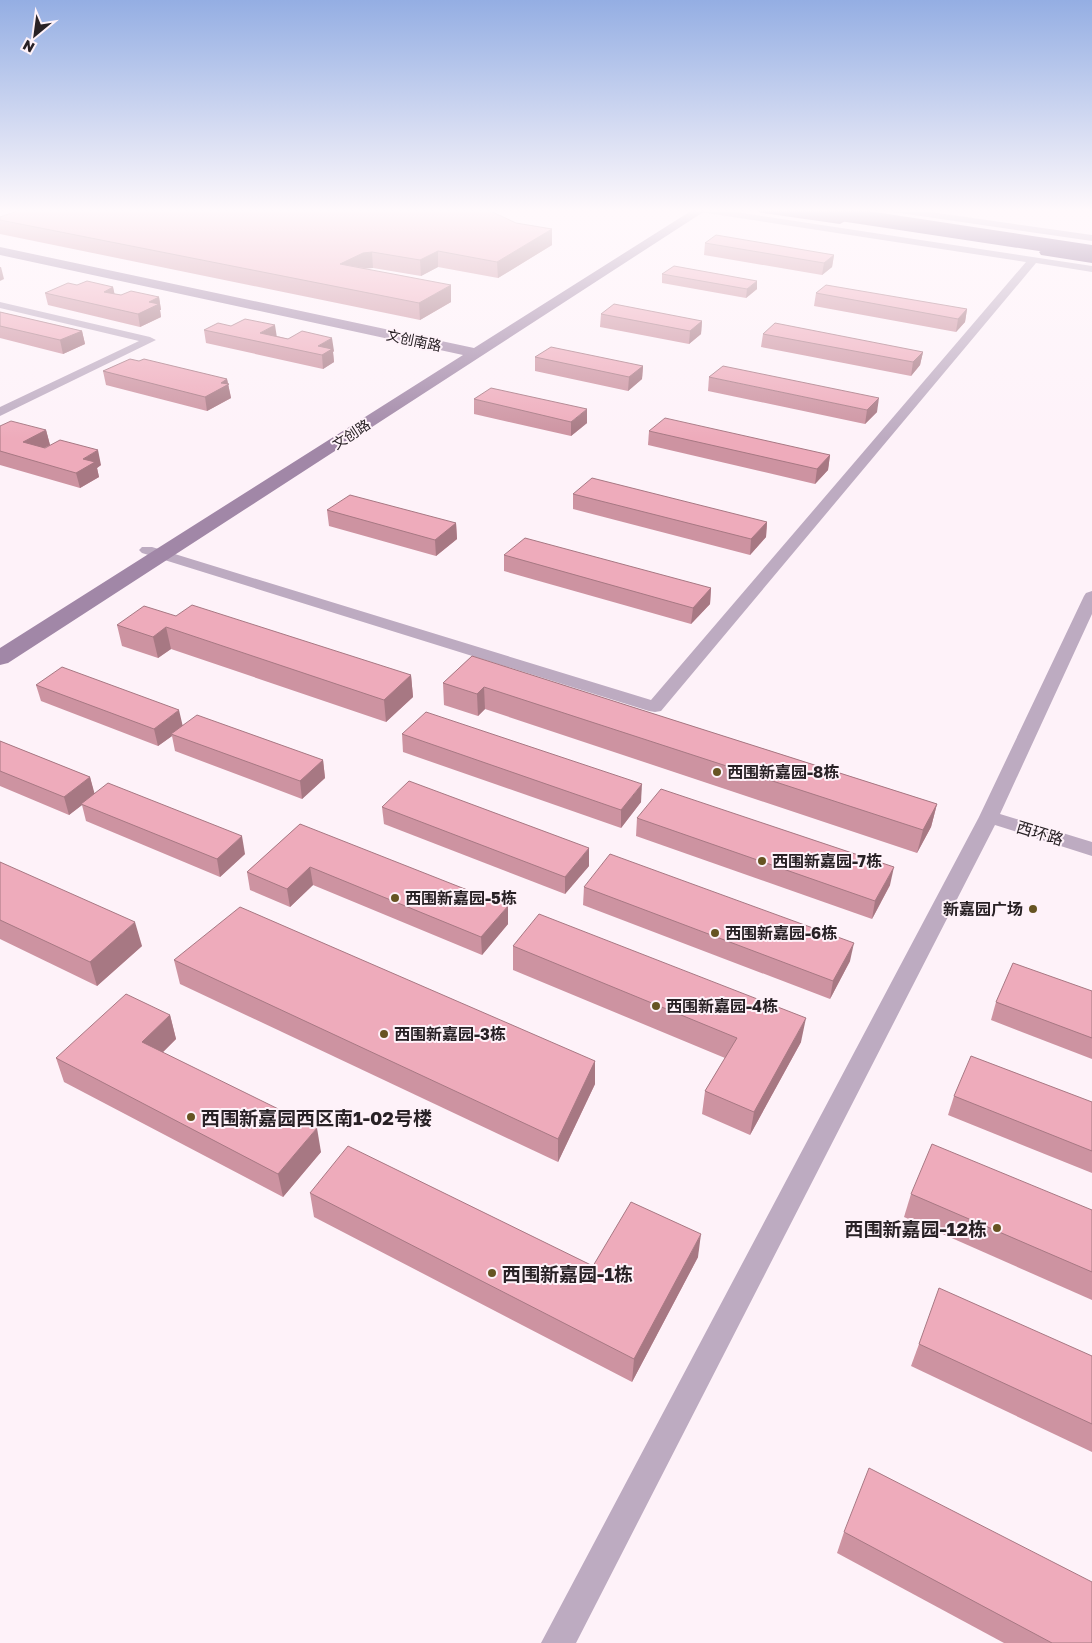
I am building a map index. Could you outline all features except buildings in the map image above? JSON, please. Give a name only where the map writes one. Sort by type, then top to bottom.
[{"type":"street","name":"文创南路","points":[[161,286],[469,352]]},
{"type":"street","name":"文创路","points":[[0,658],[154,553],[570,286]]},
{"type":"street","name":"文创路","points":[[469,352],[577,286]]},
{"type":"street","points":[[154,553],[656,707],[1011,286]]},
{"type":"street","points":[[0,305],[150,340],[0,412]]},
{"type":"street","name":"文创路","points":[[0,643],[154,553]]},
{"type":"street","points":[[558,1643],[988,817],[1092,596]]},
{"type":"street","name":"西环路","points":[[988,817],[1092,849]]},
{"type":"place","name":"西围新嘉园-8栋","points":[[717,772]]},
{"type":"place","name":"西围新嘉园-7栋","points":[[762,861]]},
{"type":"place","name":"西围新嘉园-5栋","points":[[395,898]]},
{"type":"place","name":"新嘉园广场","points":[[1033,909]]},
{"type":"place","name":"西围新嘉园-6栋","points":[[715,933]]},
{"type":"place","name":"西围新嘉园-4栋","points":[[656,1006]]},
{"type":"place","name":"西围新嘉园-3栋","points":[[384,1034]]},
{"type":"place","name":"西围新嘉园西区南1-02号楼","points":[[191,1117]]},
{"type":"place","name":"西围新嘉园-12栋","points":[[997,1228]]},
{"type":"place","name":"西围新嘉园-1栋","points":[[492,1273]]}]
